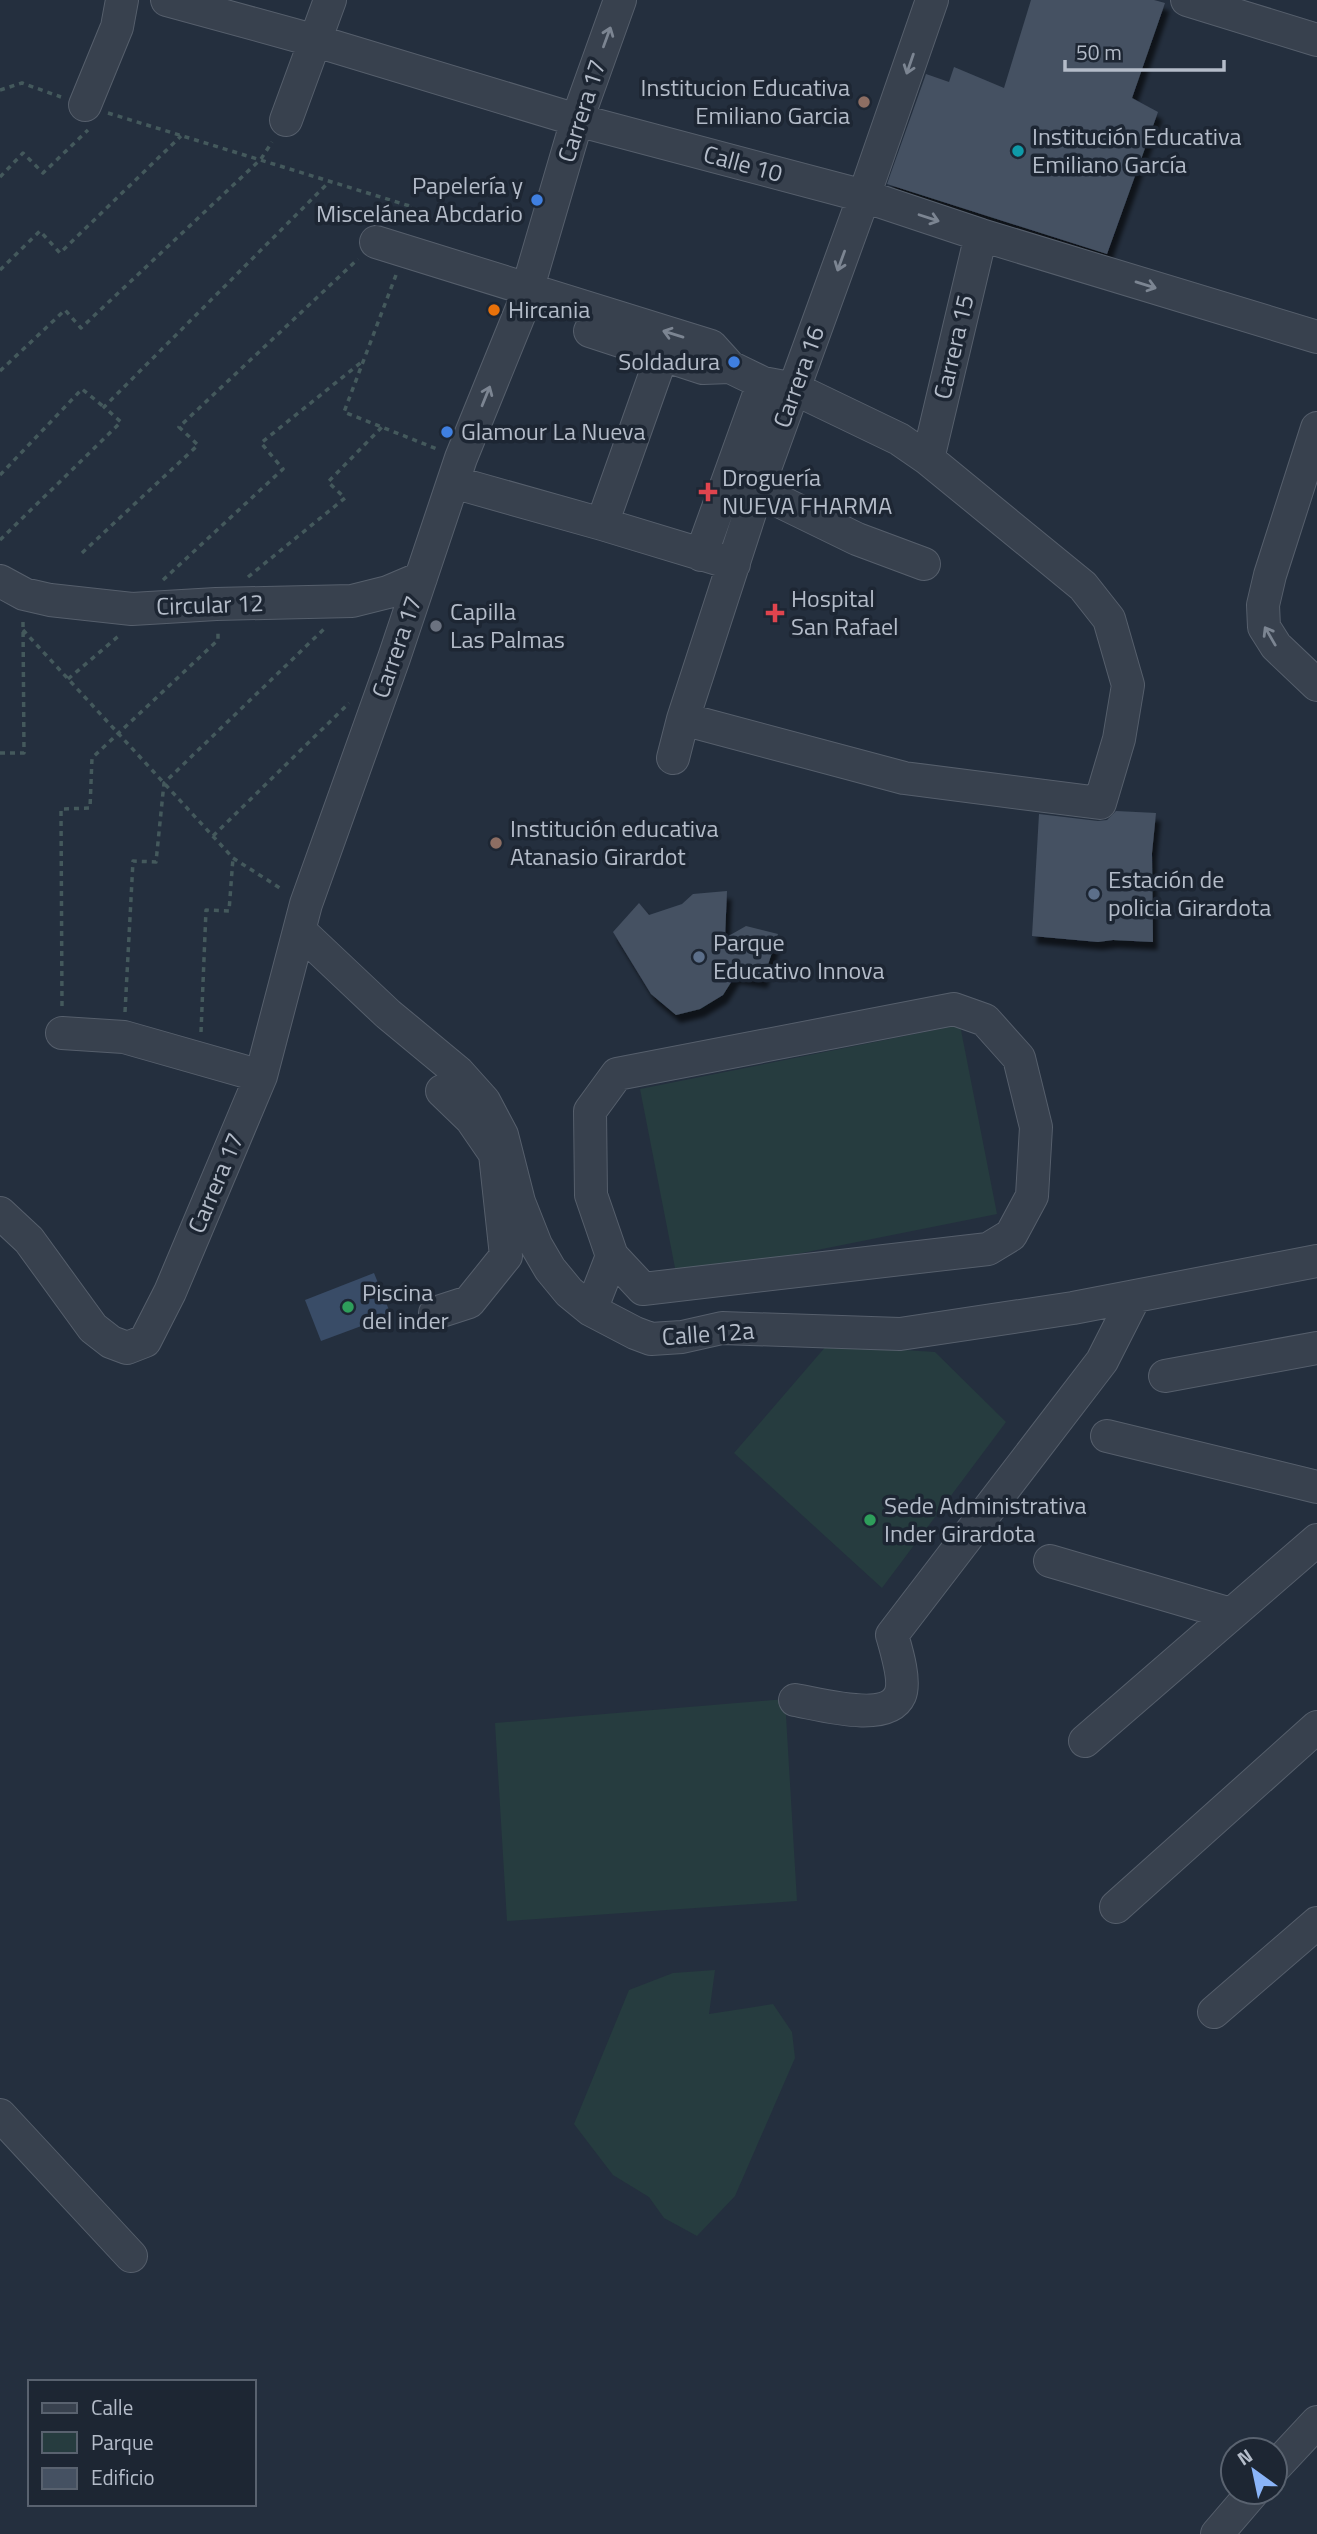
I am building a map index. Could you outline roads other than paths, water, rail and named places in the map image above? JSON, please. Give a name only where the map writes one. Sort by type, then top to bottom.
[{"type":"street","points":[[87,118],[117,27],[122,0]]},
{"type":"street","name":"Calle 10","points":[[167,0],[316,41],[577,120],[864,196],[981,235],[1317,337]]},
{"type":"street","points":[[286,120],[330,0]]},
{"type":"street","name":"Carrera 17","points":[[0,1213],[29,1240],[93,1328],[111,1342],[127,1348],[145,1341],[170,1292],[261,1076],[303,917],[457,470],[525,299],[577,120],[620,0]]},
{"type":"street","name":"Carrera 16","points":[[673,758],[683,719],[759,485],[932,0]]},
{"type":"street","points":[[1187,0],[1317,40]]},
{"type":"street","name":"Carrera 15","points":[[928,458],[981,235]]},
{"type":"street","points":[[390,248],[662,355],[703,368],[730,367]]},
{"type":"street","points":[[525,299],[711,346],[730,367],[763,383],[795,389],[899,439],[928,458],[1083,586],[1109,619],[1128,685],[1119,739],[1100,803],[904,778],[683,719]]},
{"type":"street","points":[[603,524],[662,355]]},
{"type":"street","points":[[701,555],[763,383]]},
{"type":"street","points":[[1317,428],[1263,605],[1264,627],[1276,646],[1317,685]]},
{"type":"street","points":[[457,470],[603,524],[734,564]]},
{"type":"street","points":[[759,485],[781,502],[857,539],[923,564]]},
{"type":"street","name":"Circular 12","points":[[12,587],[50,600],[132,609],[352,601],[388,592],[421,578]]},
{"type":"street","name":"Calle 12a","points":[[303,917],[388,1014],[445,1088],[484,1101],[502,1135],[519,1202],[536,1245],[550,1269],[569,1292],[591,1310],[651,1339],[682,1337],[722,1328],[900,1334],[1135,1296],[1317,1261]]},
{"type":"street","points":[[591,1310],[612,1256],[591,1195],[590,1111],[617,1074],[954,1009],[985,1020],[1019,1058],[1036,1127],[1032,1195],[1011,1235],[988,1249],[643,1289],[612,1256]]},
{"type":"street","points":[[62,1033],[124,1037],[261,1076]]},
{"type":"street","points":[[435,1313],[469,1302],[506,1256],[495,1154],[445,1088]]},
{"type":"street","points":[[795,1700],[861,1712],[888,1707],[900,1696],[898,1659],[892,1635],[1102,1361],[1135,1296]]},
{"type":"street","points":[[1165,1376],[1317,1348]]},
{"type":"street","points":[[1107,1436],[1317,1488]]},
{"type":"street","points":[[1085,1741],[1317,1540]]},
{"type":"street","points":[[1049,1561],[1231,1614]]},
{"type":"street","points":[[1116,1907],[1317,1727]]},
{"type":"street","points":[[1214,2012],[1317,1923]]},
{"type":"street","points":[[0,2115],[131,2256]]},
{"type":"street","points":[[1289,2452],[1317,2421]]},
{"type":"street","points":[[1217,2534],[1241,2506]]},
{"type":"water","name":"Piscina del inder","points":[[374,1273],[391,1315],[321,1341],[305,1300]]},
{"type":"place","name":"Institucion Educativa Emiliano Garcia","points":[[864,102]]},
{"type":"place","name":"Institución Educativa Emiliano García","points":[[1018,151]]},
{"type":"place","name":"Papelería y Miscelánea Abcdario","points":[[537,200]]},
{"type":"place","name":"Hircania","points":[[494,310]]},
{"type":"place","name":"Soldadura","points":[[734,362]]},
{"type":"place","name":"Glamour La Nueva","points":[[447,432]]},
{"type":"place","name":"Droguería NUEVA FHARMA","points":[[708,492]]},
{"type":"place","name":"Hospital San Rafael","points":[[775,613]]},
{"type":"place","name":"Capilla Las Palmas","points":[[436,626]]},
{"type":"place","name":"Institución educativa Atanasio Girardot","points":[[496,843]]},
{"type":"place","name":"Estación de policia Girardota","points":[[1094,894]]},
{"type":"place","name":"Parque Educativo Innova","points":[[699,957]]},
{"type":"place","name":"Piscina del inder","points":[[348,1307]]},
{"type":"place","name":"Sede Administrativa Inder Girardota","points":[[870,1520]]}]
